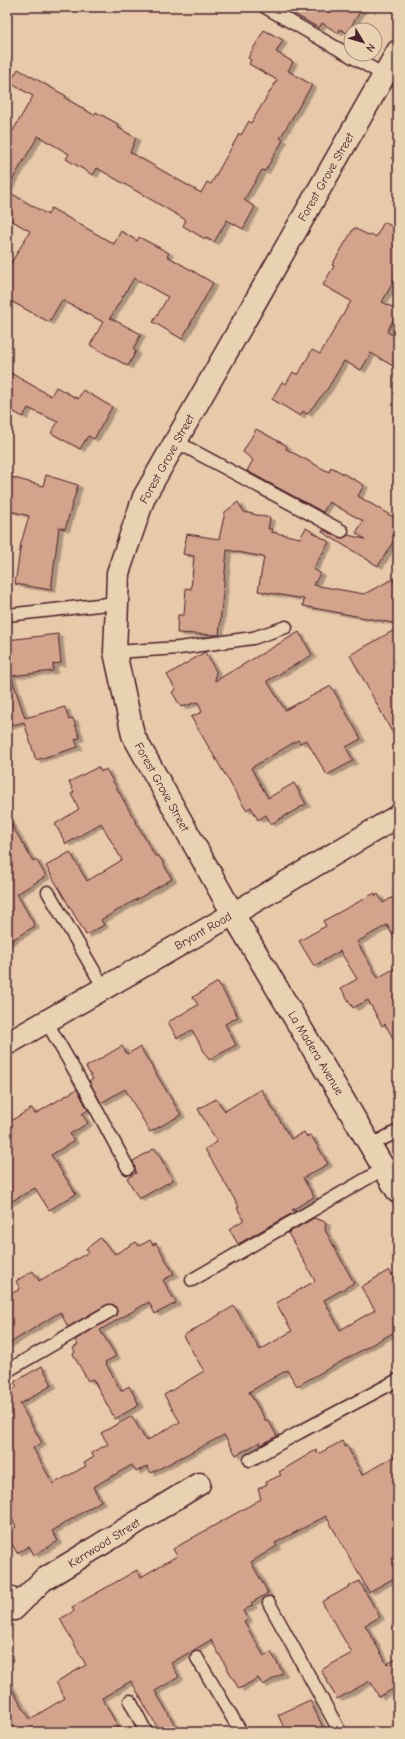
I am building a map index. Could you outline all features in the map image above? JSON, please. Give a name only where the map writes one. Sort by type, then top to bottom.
[{"type":"street","name":"Forest Grove Street","points":[[232,914],[133,735],[115,652],[118,573],[144,497],[398,51]]},
{"type":"street","name":"Bryant Road","points":[[7,1044],[398,816]]},
{"type":"street","name":"La Madera Avenue","points":[[232,914],[398,1192]]},
{"type":"street","name":"Kerrwood Street","points":[[11,1602],[43,1580],[199,1484]]},
{"type":"lane","points":[[265,7],[384,75]]},
{"type":"lane","points":[[175,441],[342,531]]},
{"type":"lane","points":[[7,615],[117,603]]},
{"type":"lane","points":[[115,652],[179,648],[253,638],[286,627]]},
{"type":"lane","points":[[48,892],[104,988]]},
{"type":"lane","points":[[46,1022],[87,1092],[128,1168]]},
{"type":"lane","points":[[371,1145],[398,1131]]},
{"type":"lane","points":[[192,1280],[385,1168]]},
{"type":"lane","points":[[7,1371],[110,1311]]},
{"type":"lane","points":[[250,1460],[398,1380]]},
{"type":"lane","points":[[269,1603],[340,1732]]},
{"type":"lane","points":[[197,1658],[241,1732]]},
{"type":"lane","points":[[130,1701],[146,1732]]},
{"type":"building","points":[[282,7],[363,7],[354,22],[343,22],[343,31],[340,29],[338,33],[322,23],[319,28]]},
{"type":"building","points":[[264,30],[283,40],[276,52],[293,62],[288,71],[312,85],[280,138],[283,140],[265,171],[262,170],[244,200],[255,207],[243,229],[227,220],[214,242],[206,238],[205,239],[183,226],[186,220],[97,168],[93,175],[66,159],[69,154],[38,136],[7,189],[7,141],[33,96],[10,83],[18,69],[66,96],[65,98],[94,115],[96,112],[118,124],[117,127],[136,138],[130,152],[201,193],[207,182],[211,184],[239,134],[241,135],[249,121],[251,123],[277,80],[249,64],[251,60],[248,58]]},
{"type":"building","points":[[7,191],[48,215],[51,208],[114,244],[121,231],[137,241],[139,237],[169,253],[167,256],[213,283],[182,339],[153,322],[168,297],[134,278],[110,318],[141,334],[133,349],[136,351],[128,366],[90,345],[103,322],[62,300],[49,322],[7,299],[7,270],[30,231],[7,218]]},
{"type":"building","points":[[384,222],[398,230],[398,273],[382,302],[398,310],[387,332],[398,338],[398,369],[371,353],[361,370],[344,361],[328,388],[307,414],[303,411],[300,416],[272,399],[282,382],[286,384],[293,372],[298,375],[312,350],[320,354],[351,301],[323,285],[334,266],[332,265],[354,228],[370,236],[371,234],[376,237]]},
{"type":"building","points":[[7,371],[51,396],[56,387],[78,399],[83,390],[112,407],[94,439],[88,436],[80,449],[51,433],[58,422],[28,408],[23,417],[7,408]]},
{"type":"building","points":[[256,429],[287,446],[286,449],[329,472],[331,467],[364,485],[358,496],[398,520],[398,534],[378,566],[322,532],[323,530],[342,538],[348,535],[365,539],[356,533],[363,521],[329,502],[323,512],[247,471],[253,460],[243,452]]},
{"type":"building","points":[[46,475],[78,485],[65,529],[59,527],[51,590],[15,584],[21,543],[29,516],[7,510],[7,491],[11,477],[43,486]]},
{"type":"building","points":[[238,502],[244,512],[270,518],[268,529],[272,529],[271,532],[300,538],[306,528],[329,542],[313,569],[320,573],[314,585],[364,594],[393,579],[398,588],[398,624],[303,606],[304,599],[258,591],[264,557],[227,550],[219,635],[177,633],[178,615],[184,615],[186,588],[191,589],[194,556],[183,554],[187,534],[219,539],[225,512]]},
{"type":"building","points":[[398,628],[398,743],[350,655]]},
{"type":"building","points":[[299,632],[312,655],[267,681],[285,710],[331,686],[361,739],[346,747],[353,761],[327,775],[306,740],[300,743],[298,740],[251,768],[268,798],[294,783],[306,804],[271,824],[266,815],[258,820],[251,807],[246,810],[191,717],[202,712],[198,702],[181,707],[172,692],[176,690],[167,675],[205,652],[216,671],[215,681]]},
{"type":"building","points":[[58,634],[61,663],[53,664],[53,671],[11,676],[25,718],[65,707],[69,720],[73,718],[80,738],[75,739],[78,747],[36,760],[24,722],[7,727],[7,640]]},
{"type":"building","points":[[98,767],[101,772],[106,769],[155,856],[159,856],[172,879],[101,920],[104,925],[86,935],[46,866],[70,852],[87,881],[122,860],[101,823],[66,844],[55,824],[79,809],[71,794],[74,792],[69,782]]},
{"type":"building","points":[[7,817],[33,861],[36,859],[46,876],[17,894],[35,926],[7,943]]},
{"type":"building","points":[[375,893],[376,896],[378,894],[383,903],[398,894],[398,945],[387,925],[357,942],[378,978],[398,966],[398,1047],[385,1024],[382,1026],[368,1000],[353,1008],[341,988],[357,979],[340,951],[314,966],[299,941],[326,926],[323,921]]},
{"type":"building","points":[[218,982],[238,1017],[225,1024],[236,1045],[209,1060],[192,1030],[177,1038],[168,1022],[198,1005],[193,997]]},
{"type":"building","points":[[122,1046],[127,1054],[140,1047],[181,1115],[150,1132],[125,1089],[101,1103],[89,1081],[93,1079],[86,1067]]},
{"type":"building","points":[[77,1089],[88,1110],[82,1114],[88,1123],[70,1134],[74,1141],[51,1155],[76,1194],[49,1210],[35,1188],[7,1204],[7,1123],[32,1108],[35,1114]]},
{"type":"building","points":[[261,1089],[291,1139],[304,1132],[307,1137],[311,1135],[328,1164],[303,1178],[314,1197],[292,1210],[296,1211],[238,1244],[229,1229],[244,1220],[237,1208],[239,1207],[205,1149],[217,1142],[198,1109],[216,1099],[225,1111]]},
{"type":"building","points":[[155,1148],[173,1180],[139,1199],[127,1178],[136,1173],[133,1161]]},
{"type":"building","points":[[314,1218],[326,1222],[325,1230],[354,1283],[324,1300],[340,1330],[375,1310],[361,1287],[389,1270],[398,1286],[398,1330],[297,1386],[287,1370],[249,1392],[266,1421],[268,1420],[277,1436],[261,1445],[260,1442],[236,1455],[224,1435],[151,1473],[147,1466],[136,1472],[132,1465],[93,1487],[101,1501],[52,1531],[58,1541],[34,1555],[29,1546],[17,1553],[7,1535],[7,1532],[16,1527],[7,1508],[7,1382],[11,1390],[17,1387],[14,1382],[42,1366],[52,1385],[20,1404],[42,1443],[33,1448],[53,1484],[86,1466],[84,1463],[94,1457],[91,1453],[108,1444],[101,1433],[132,1416],[146,1441],[180,1422],[164,1395],[204,1371],[183,1336],[234,1306],[260,1350],[292,1331],[276,1303],[315,1281],[288,1233]]},
{"type":"building","points":[[100,1238],[115,1254],[136,1242],[139,1246],[150,1240],[153,1245],[156,1243],[174,1274],[163,1280],[176,1303],[155,1314],[149,1302],[100,1330],[116,1356],[105,1362],[121,1391],[129,1386],[139,1405],[115,1419],[93,1379],[88,1381],[73,1354],[75,1352],[73,1348],[78,1345],[75,1340],[116,1315],[117,1311],[114,1305],[106,1305],[68,1327],[60,1312],[7,1345],[7,1296],[20,1289],[16,1281],[33,1271],[39,1281],[89,1252],[86,1249]]},
{"type":"building","points":[[342,1441],[345,1447],[347,1446],[362,1475],[398,1454],[398,1576],[369,1592],[326,1516],[275,1543],[277,1546],[251,1562],[268,1593],[251,1603],[253,1605],[243,1611],[248,1620],[244,1622],[264,1656],[271,1652],[283,1673],[263,1685],[258,1678],[239,1689],[211,1640],[171,1663],[179,1677],[155,1691],[179,1732],[160,1732],[131,1681],[102,1698],[121,1732],[7,1732],[7,1681],[30,1719],[65,1698],[56,1682],[86,1665],[60,1619],[74,1611],[72,1607],[137,1570],[141,1577],[177,1556],[173,1549],[261,1499],[258,1489],[267,1484],[266,1482],[281,1475],[279,1472],[316,1450],[318,1454]]},
{"type":"building","points":[[359,1581],[380,1617],[365,1625],[387,1664],[398,1658],[398,1686],[379,1697],[370,1681],[337,1699],[321,1670],[352,1653],[322,1602]]},
{"type":"building","points":[[310,1700],[325,1732],[286,1732],[278,1715]]}]
